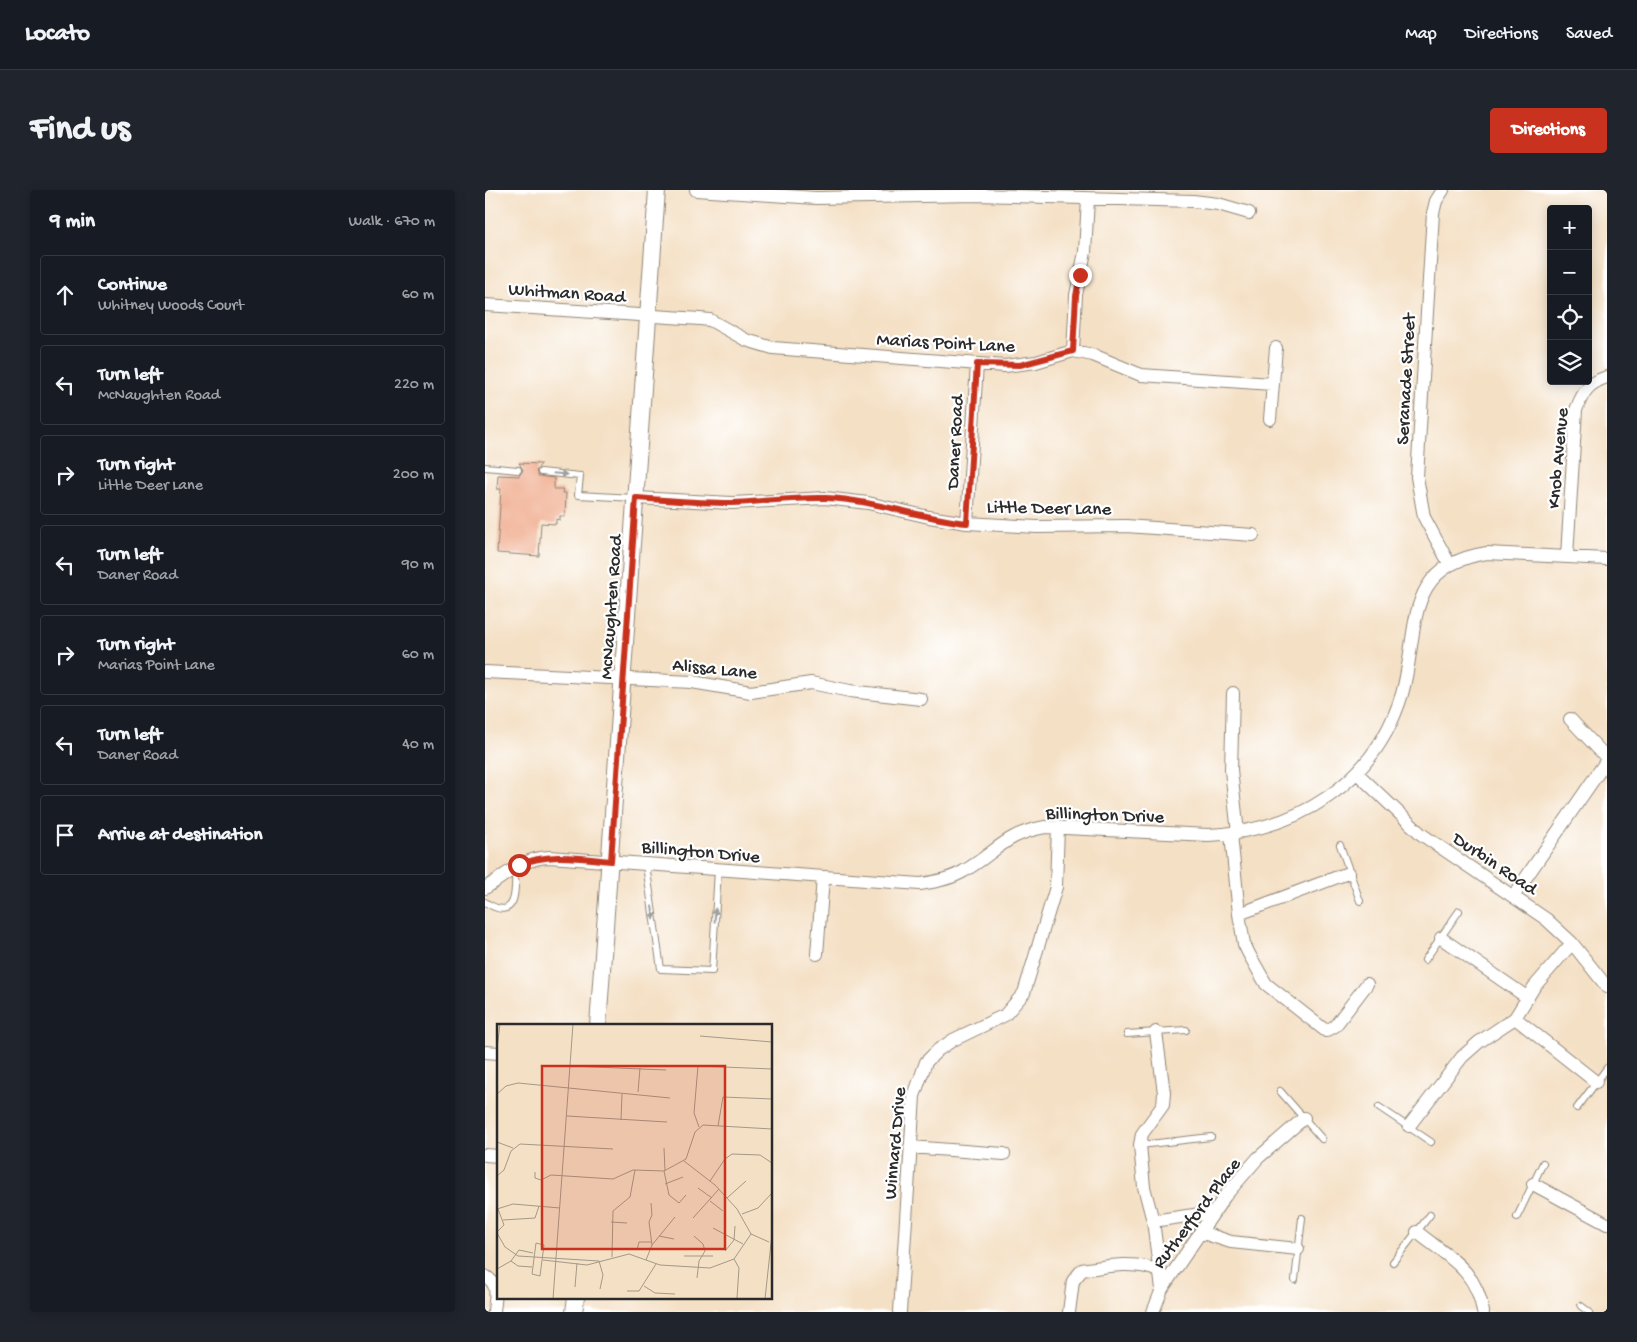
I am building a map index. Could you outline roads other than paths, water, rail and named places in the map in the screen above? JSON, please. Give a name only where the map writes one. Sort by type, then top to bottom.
[{"type":"street","name":"McNaughten Road","points":[[598,1024],[657,190]]},
{"type":"street","points":[[695,190],[816,198],[1005,193],[1089,199],[1206,202],[1249,213]]},
{"type":"street","name":"Seranade Street","points":[[1443,190],[1436,200],[1433,213],[1417,476],[1423,517],[1450,565]]},
{"type":"street","points":[[1073,351],[1076,296],[1085,252],[1089,199]]},
{"type":"street","name":"Whitman Road","points":[[485,304],[647,316]]},
{"type":"street","name":"Marias Point Lane","points":[[647,316],[710,320],[746,340],[773,348],[977,364],[1020,365],[1073,351],[1093,355],[1141,375],[1272,384]]},
{"type":"street","points":[[1270,419],[1276,348]]},
{"type":"street","name":"Daner Road","points":[[967,523],[977,364]]},
{"type":"street","name":"Knob Avenue","points":[[1567,556],[1576,410],[1583,393],[1589,385],[1607,377]]},
{"type":"street","name":"Little Deer Lane","points":[[636,498],[733,503],[834,499],[868,503],[929,518],[967,523],[1037,527],[1127,526],[1253,534]]},
{"type":"street","points":[[1450,565],[1474,555],[1487,553],[1607,559]]},
{"type":"street","name":"Billington Drive","points":[[485,888],[515,868],[539,858],[611,861],[908,884],[934,882],[963,872],[1004,841],[1021,833],[1058,826],[1180,834],[1235,833],[1293,818],[1317,804],[1357,774],[1370,760],[1389,727],[1402,694],[1417,608],[1428,587],[1450,565]]},
{"type":"street","name":"Alissa Lane","points":[[485,672],[692,682],[751,692],[811,683],[850,691],[921,699]]},
{"type":"street","points":[[1233,693],[1231,770],[1239,914],[1244,944],[1266,984],[1325,1031],[1335,1026],[1367,984]]},
{"type":"street","points":[[1514,895],[1607,759],[1570,719]]},
{"type":"street","name":"Durbin Road","points":[[1357,774],[1421,834],[1514,895],[1546,919],[1572,943],[1607,987]]},
{"type":"street","name":"Winnard Drive","points":[[900,1312],[914,1096],[926,1062],[938,1050],[953,1040],[1005,1015],[1023,993],[1055,886],[1058,826]]},
{"type":"street","points":[[1239,914],[1348,873]]},
{"type":"street","points":[[817,954],[823,878]]},
{"type":"street","points":[[1441,938],[1528,998]]},
{"type":"street","points":[[1409,1126],[1462,1057],[1479,1042],[1515,1018],[1528,998],[1572,943]]},
{"type":"street","points":[[1515,1018],[1596,1082]]},
{"type":"street","points":[[1153,1312],[1161,1289],[1160,1272],[1153,1221],[1144,1187],[1140,1145],[1142,1134],[1163,1104],[1156,1032]]},
{"type":"street","name":"Rutherford Place","points":[[1161,1289],[1214,1212],[1258,1158],[1304,1118]]},
{"type":"street","points":[[910,1147],[1004,1154]]},
{"type":"street","points":[[1533,1184],[1607,1224]]},
{"type":"street","points":[[1153,1221],[1214,1212]]},
{"type":"street","points":[[1201,1232],[1231,1242],[1298,1249]]},
{"type":"street","points":[[1417,1232],[1463,1268],[1475,1282],[1483,1312]]},
{"type":"street","points":[[1069,1312],[1073,1281],[1082,1270],[1137,1265],[1149,1266],[1160,1272]]},
{"type":"street","points":[[485,1276],[493,1281],[496,1288],[494,1312]]},
{"type":"lane","points":[[485,467],[518,470]]},
{"type":"lane","points":[[541,472],[580,476],[578,495],[636,498]]},
{"type":"lane","points":[[1340,845],[1348,873],[1360,901]]},
{"type":"lane","points":[[646,865],[661,968],[711,971],[718,870]]},
{"type":"lane","points":[[485,902],[499,908],[507,908],[512,905],[516,891],[515,868]]},
{"type":"lane","points":[[1425,960],[1459,912]]},
{"type":"lane","points":[[1127,1034],[1186,1030]]},
{"type":"lane","points":[[1577,1108],[1607,1068]]},
{"type":"lane","points":[[1281,1091],[1322,1139]]},
{"type":"lane","points":[[1379,1107],[1431,1142]]},
{"type":"lane","points":[[1140,1145],[1211,1137]]},
{"type":"lane","points":[[1517,1216],[1543,1163]]},
{"type":"lane","points":[[1393,1262],[1430,1215]]},
{"type":"lane","points":[[1295,1280],[1302,1218]]},
{"type":"lane","points":[[1581,1306],[1589,1312]]}]
